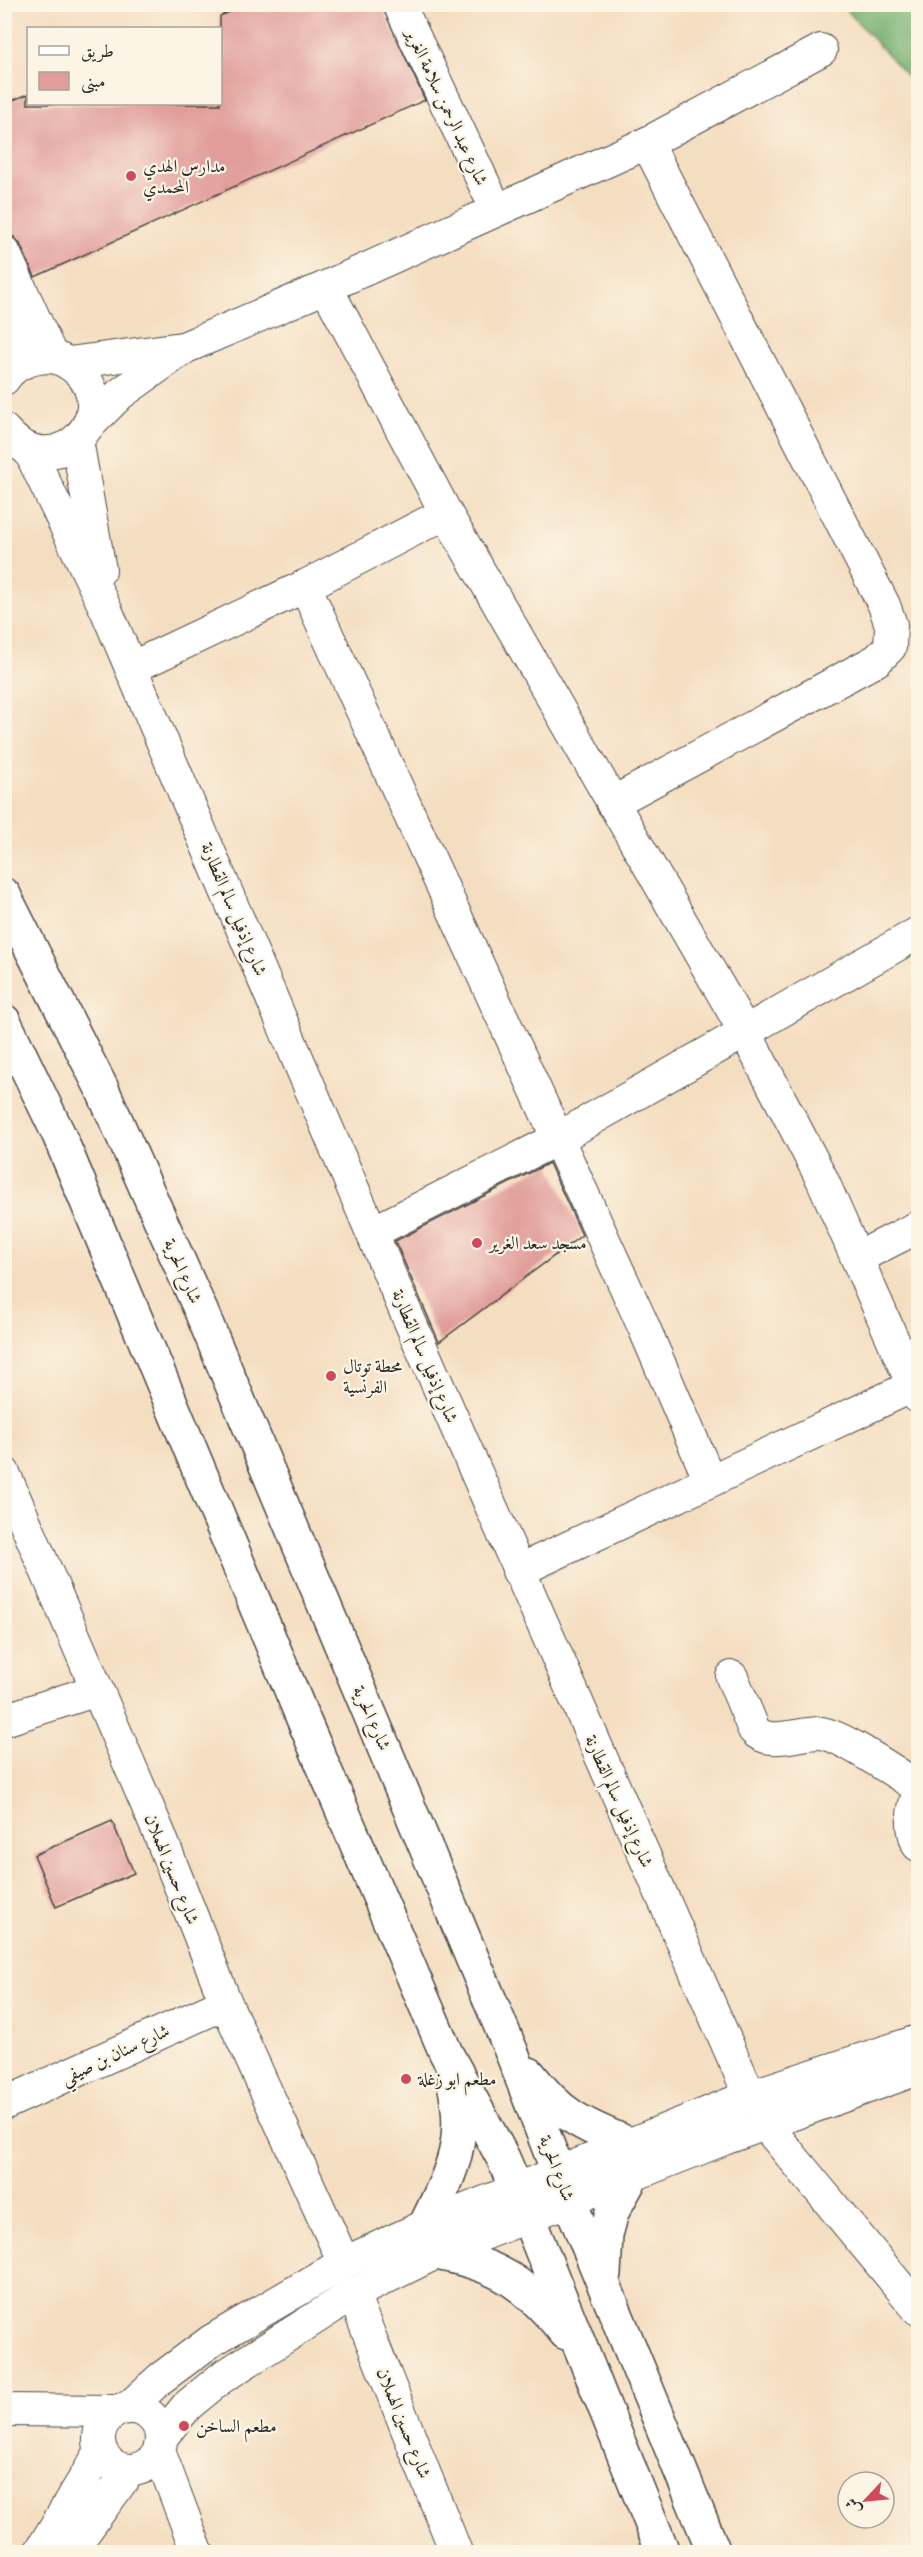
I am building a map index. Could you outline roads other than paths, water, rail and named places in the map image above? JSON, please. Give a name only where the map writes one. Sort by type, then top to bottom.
[{"type":"highway","name":"شارع الحرية","points":[[4,895],[102,1089],[201,1311],[512,2053],[564,2187],[714,2553]]},
{"type":"highway","points":[[4,1021],[59,1135],[308,1732],[446,2053],[503,2158],[585,2355],[663,2553]]},
{"type":"highway","points":[[446,2053],[460,2108],[460,2142],[431,2239],[512,2278],[544,2306],[585,2355]]},
{"type":"highway","points":[[512,2053],[548,2099],[630,2160],[606,2235],[604,2285]]},
{"type":"street","name":"شارع عبد الرحمن سلامة الغرير","points":[[399,4],[496,209]]},
{"type":"street","points":[[13,440],[46,453],[63,449],[82,434],[120,394],[186,347],[647,143],[821,50]]},
{"type":"street","points":[[612,803],[877,660],[890,647],[891,625],[884,604],[647,143]]},
{"type":"street","points":[[4,254],[61,360]]},
{"type":"street","points":[[4,254],[7,375]]},
{"type":"street","points":[[326,287],[446,513],[745,1032],[822,1179],[916,1392],[710,1481],[518,1571]]},
{"type":"street","points":[[7,375],[33,358],[61,360],[186,347]]},
{"type":"street","name":"شارع إذفيل سالم القطارنة","points":[[61,360],[83,375],[91,391],[93,410],[82,434],[107,612]]},
{"type":"street","name":"شارع إذفيل سالم القطارنة","points":[[13,440],[107,612],[518,1571],[750,2096]]},
{"type":"street","points":[[131,668],[305,586],[446,513]]},
{"type":"street","points":[[305,586],[642,1323],[710,1481]]},
{"type":"street","points":[[373,1232],[557,1139],[918,933]]},
{"type":"street","points":[[857,1258],[918,1227]]},
{"type":"street","name":"شارع حسين الهملان","points":[[7,1485],[159,1833],[226,2003],[344,2263]]},
{"type":"street","points":[[732,1677],[754,1730],[759,1735],[771,1738],[815,1734],[833,1736],[918,1787]]},
{"type":"street","points":[[4,1720],[97,1690]]},
{"type":"street","points":[[918,1794],[912,1822],[913,1833],[918,1845]]},
{"type":"street","name":"شارع سنان بن صيفي","points":[[4,2104],[226,2003]]},
{"type":"street","points":[[40,2553],[100,2445],[101,2427],[107,2418],[123,2409],[211,2341],[344,2263],[431,2239],[630,2160],[750,2096],[918,2041]]},
{"type":"street","points":[[630,2160],[765,2124],[918,2068]]},
{"type":"street","points":[[765,2124],[918,2309]]},
{"type":"street","points":[[70,2553],[187,2406],[221,2378],[352,2294],[431,2239]]},
{"type":"street","name":"شارع حسين الهملان","points":[[352,2294],[456,2553]]},
{"type":"street","points":[[45,2409],[100,2445],[107,2461],[117,2468],[148,2457]]},
{"type":"street","points":[[4,2410],[123,2409],[141,2410],[151,2416],[158,2426],[148,2457],[191,2553]]},
{"type":"street","points":[[148,2457],[197,2553]]},
{"type":"place","name":"مدارس الهدي المحمدي","points":[[131,176]]},
{"type":"place","name":"مسجد سعد الغرير","points":[[477,1243]]},
{"type":"place","name":"محطة توتال الفرنسية","points":[[331,1376]]},
{"type":"place","name":"مطعم ابو زغلة","points":[[406,2079]]},
{"type":"place","name":"مطعم الساخن","points":[[184,2426]]}]
